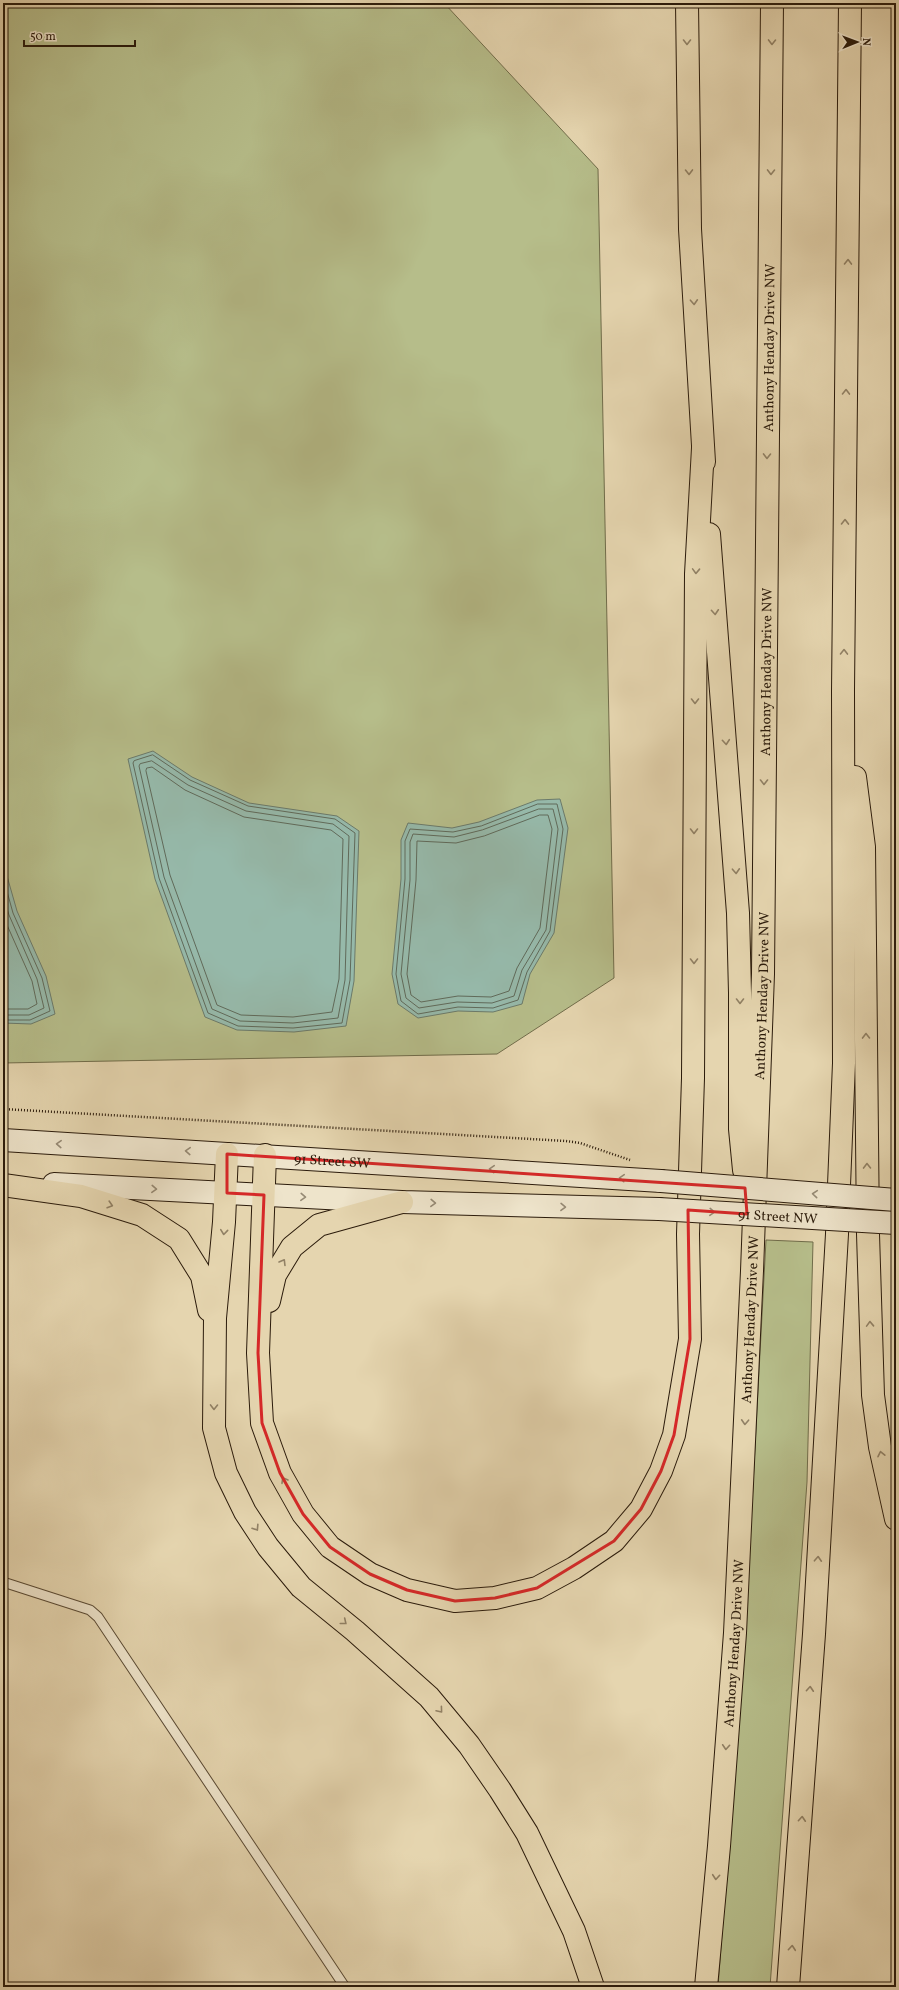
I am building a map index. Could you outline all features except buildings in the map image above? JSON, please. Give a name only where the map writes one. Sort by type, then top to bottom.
[{"type":"highway","points":[[687,3],[690,229],[702,448],[734,843],[740,979],[740,1129],[752,1271]]},
{"type":"highway","name":"Anthony Henday Drive NW","points":[[706,1987],[719,1846],[734,1641],[752,1271],[763,974],[772,3]]},
{"type":"highway","points":[[788,1987],[813,1642],[837,1234],[844,1063],[843,691],[850,3]]},
{"type":"highway","points":[[265,1155],[258,1353],[262,1423],[280,1474],[303,1514],[330,1547],[370,1574],[407,1590],[455,1601],[495,1598],[537,1588],[574,1568],[614,1541],[641,1509],[661,1471],[674,1435],[690,1339],[688,1234],[693,1078],[696,574],[702,448]]},
{"type":"highway","points":[[843,691],[864,847],[868,1241],[873,1394],[880,1447],[896,1519]]},
{"type":"highway","points":[[227,1154],[227,1193],[215,1318],[214,1428],[226,1473],[245,1512],[268,1547],[301,1587],[355,1631],[429,1697],[469,1745],[527,1833],[574,1931],[594,1987]]},
{"type":"highway","points":[[3,1184],[81,1196],[142,1215],[179,1239],[202,1276],[209,1308],[215,1368]]},
{"type":"highway","points":[[258,1353],[275,1275],[292,1247],[318,1225],[402,1202]]},
{"type":"main road","name":"91 Street SW","points":[[3,1140],[265,1155],[661,1181]]},
{"type":"main road","points":[[3,1181],[402,1202]]},
{"type":"main road","name":"91 Street NW","points":[[661,1181],[896,1200]]},
{"type":"main road","name":"91 Street NW","points":[[402,1202],[533,1207],[659,1209],[896,1223]]},
{"type":"lane","points":[[3,1582],[90,1610],[98,1617],[345,1987]]},
{"type":"path","points":[[3,1109],[566,1141],[580,1143],[631,1160]]},
{"type":"highlighted area","points":[[227,1154],[745,1188],[747,1214],[688,1210],[690,1339],[674,1435],[661,1471],[641,1509],[614,1541],[537,1588],[495,1598],[455,1601],[407,1590],[370,1574],[330,1547],[303,1514],[280,1473],[262,1423],[258,1353],[264,1195],[227,1193]]},
{"type":"green space","points":[[3,3],[444,3],[598,169],[614,978],[497,1054],[3,1063]]},
{"type":"green space","points":[[766,1240],[813,1242],[807,1482],[770,1987],[718,1987],[747,1598]]},
{"type":"water","points":[[153,751],[192,777],[249,803],[337,816],[359,831],[354,981],[346,1026],[294,1032],[237,1030],[205,1017],[155,879],[128,759]]},
{"type":"water","points":[[560,799],[568,828],[554,933],[530,974],[522,1004],[493,1012],[458,1011],[418,1018],[398,1004],[392,974],[401,879],[401,840],[408,823],[452,828],[479,822],[537,800]]},
{"type":"water","points":[[3,862],[17,911],[46,976],[55,1014],[31,1024],[3,1023]]}]
